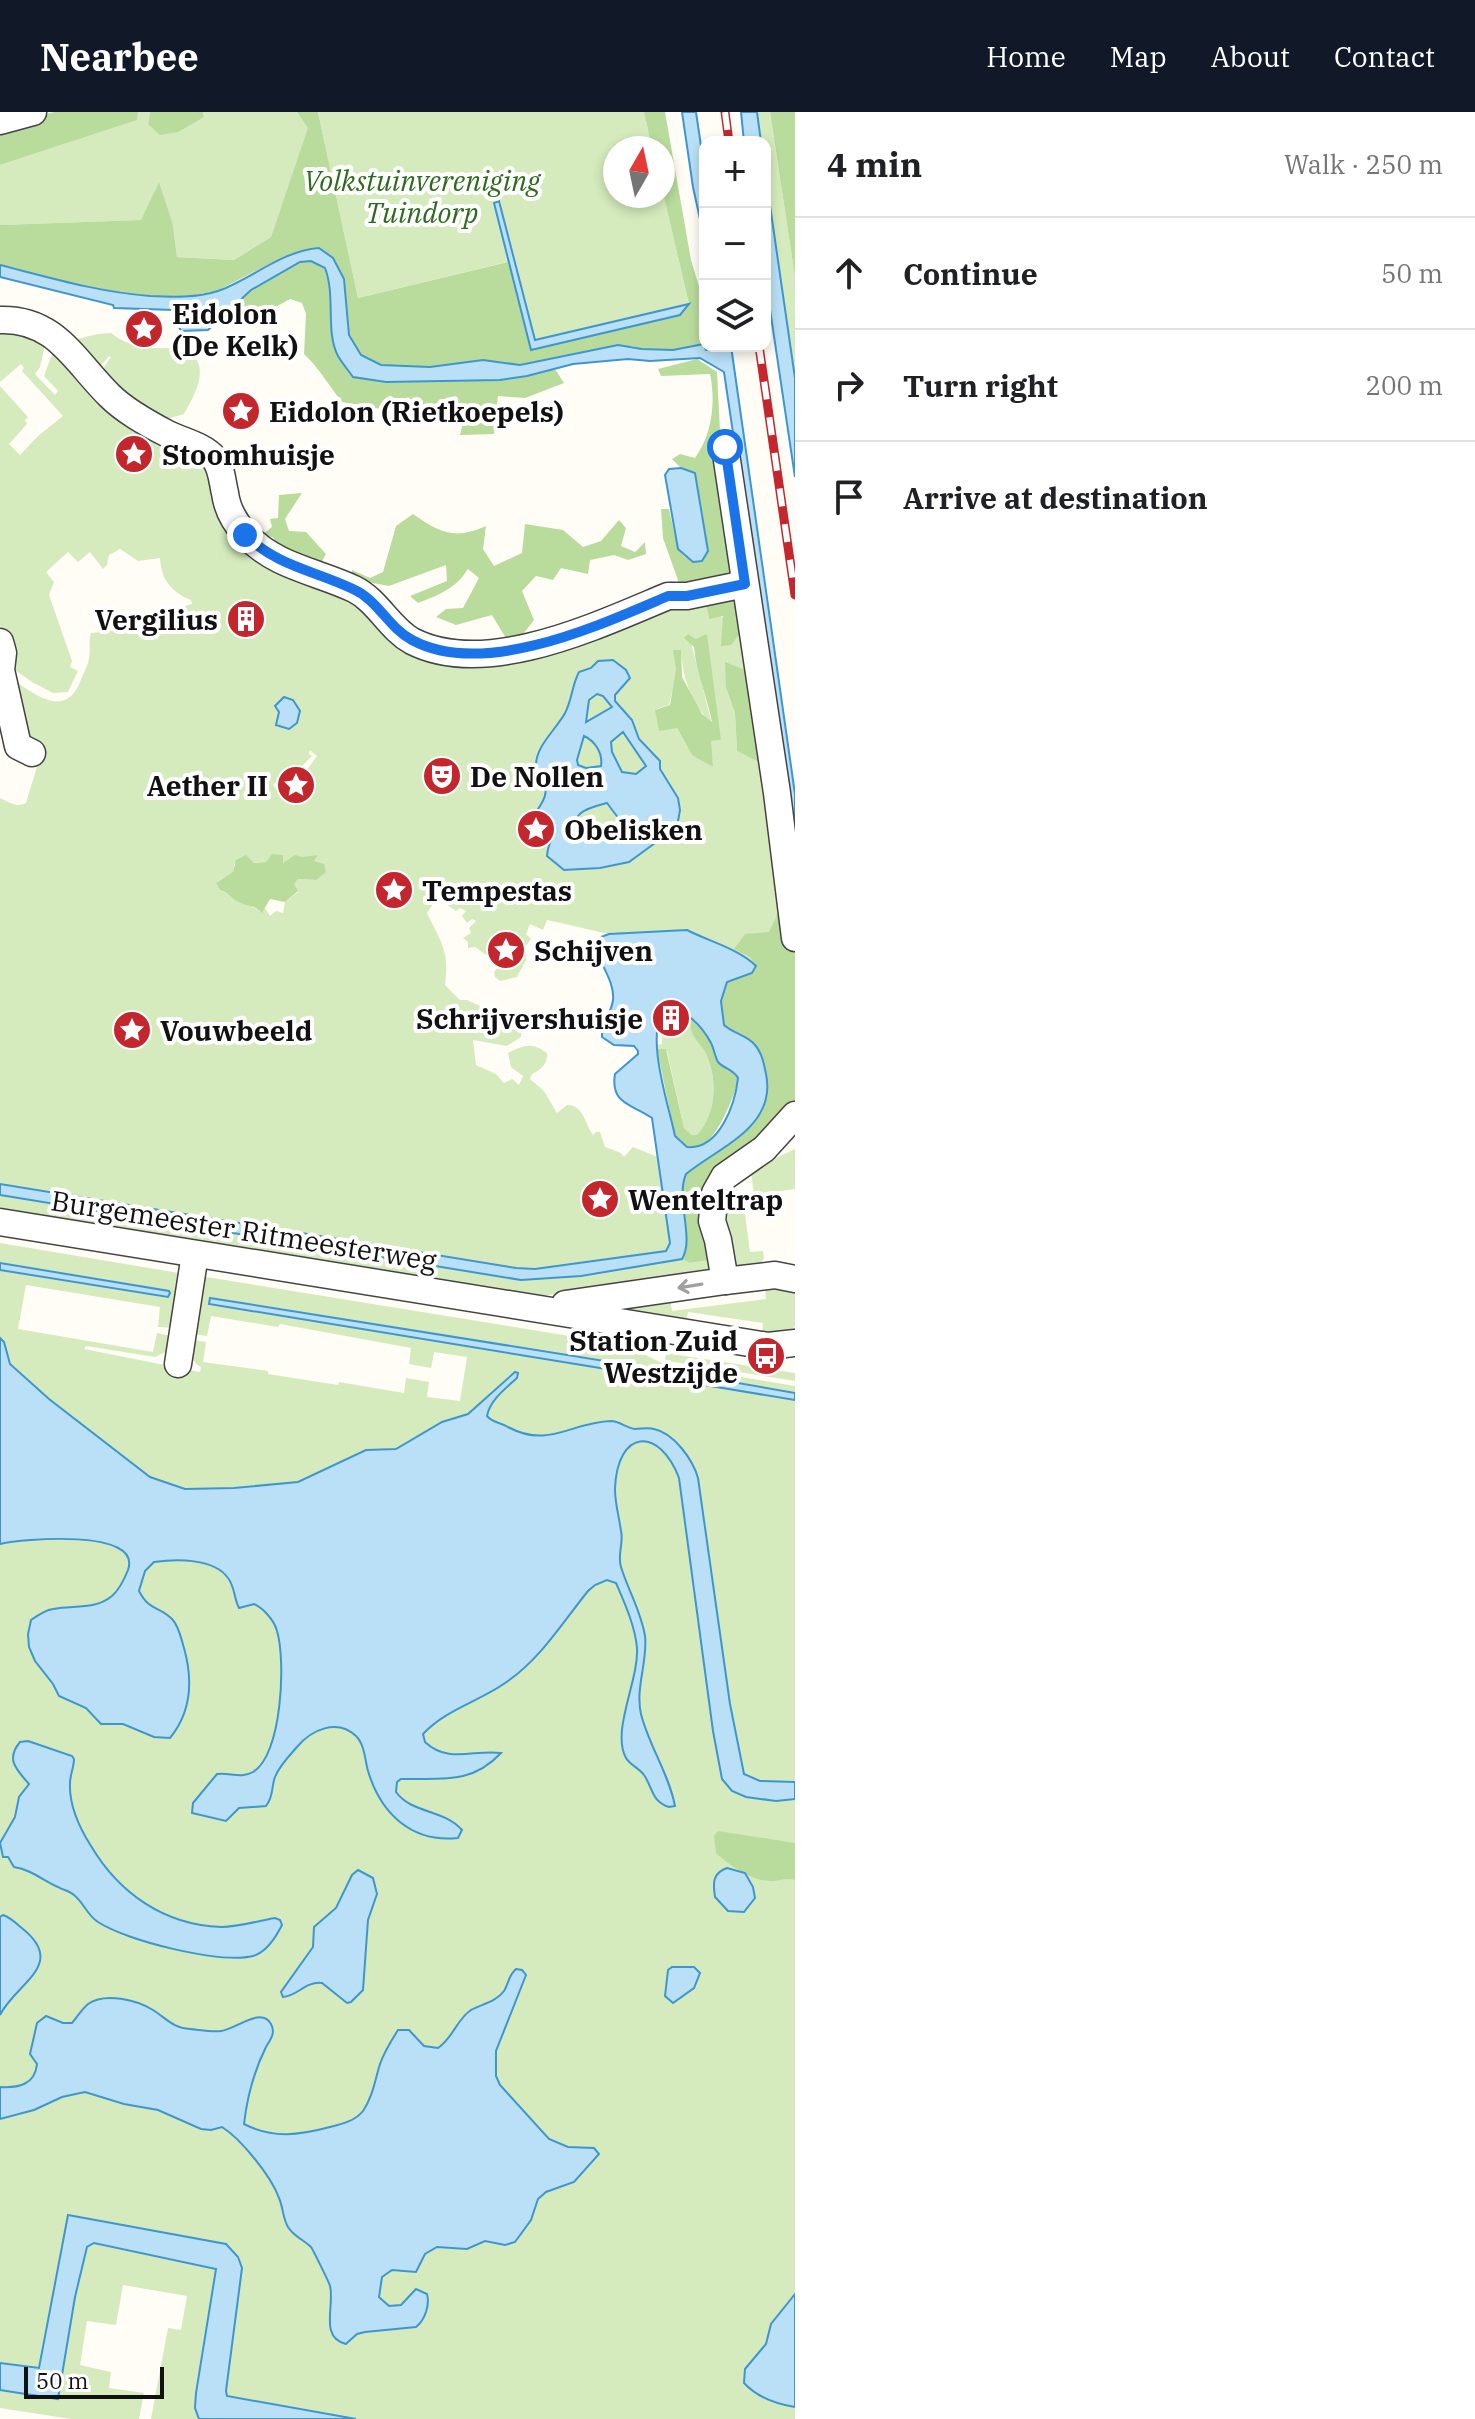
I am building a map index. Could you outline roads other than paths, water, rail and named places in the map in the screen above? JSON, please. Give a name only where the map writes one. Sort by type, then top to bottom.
[{"type":"street","points":[[0,121],[33,112]]},
{"type":"street","points":[[0,320],[42,327],[56,337],[112,398],[145,421],[214,457],[222,473],[225,494],[235,522],[264,551],[294,568],[345,585],[368,597],[397,630],[428,647],[455,654],[485,654],[555,640],[668,596],[687,596],[745,584]]},
{"type":"street","points":[[725,447],[777,793],[795,938]]},
{"type":"street","points":[[0,642],[3,653],[1,670],[18,746],[32,753]]},
{"type":"street","points":[[725,1281],[712,1221],[715,1193],[724,1177],[764,1149],[795,1115]]},
{"type":"street","name":"Burgemeester Ritmeesterweg","points":[[0,1222],[768,1346],[795,1343]]},
{"type":"street","points":[[178,1364],[195,1254]]},
{"type":"street","name":"Burgemeester Ritmeesterweg","points":[[477,1301],[575,1304],[775,1275],[795,1279]]},
{"type":"water","points":[[682,112],[696,112],[700,136],[699,214]]},
{"type":"water","points":[[741,112],[757,112],[760,136],[743,136]]},
{"type":"water","points":[[499,201],[535,340],[689,304],[680,315],[531,350],[494,203]]},
{"type":"water","points":[[771,212],[795,378],[795,477],[771,316]]},
{"type":"water","points":[[319,248],[333,258],[344,279],[349,335],[361,355],[381,365],[430,367],[483,360],[520,365],[618,345],[673,350],[699,345],[699,352],[732,352],[795,794],[795,850],[724,372],[700,358],[573,364],[500,380],[386,382],[353,377],[334,346],[330,290],[325,268],[311,261],[300,262],[251,290],[208,330],[181,331],[174,310],[114,308],[113,305],[0,277],[0,265],[112,291],[150,296],[193,296],[231,286],[305,250]]},
{"type":"water","points":[[681,468],[695,473],[708,551],[702,561],[693,562],[678,549],[665,475],[669,469]]},
{"type":"water","points":[[613,660],[626,670],[630,678],[615,695],[615,701],[632,720],[639,739],[660,761],[660,769],[678,798],[680,810],[677,827],[629,862],[600,868],[564,870],[547,856],[553,827],[547,815],[536,812],[545,796],[537,773],[537,759],[542,745],[565,713],[579,672],[591,668],[598,661]],"holes":[[[597,694],[603,696],[612,707],[586,722],[589,700]],[[623,732],[646,766],[636,774],[622,772],[612,752],[611,742]],[[584,736],[597,748],[601,766],[586,768],[578,765]],[[607,803],[622,823],[621,836],[597,841],[582,837],[576,822],[577,817],[586,810]]]},
{"type":"water","points":[[284,697],[293,700],[300,711],[297,723],[289,729],[276,725],[279,712],[275,706]]},
{"type":"water","points":[[687,930],[732,950],[756,966],[752,973],[727,982],[721,1001],[724,1025],[755,1045],[762,1059],[767,1092],[763,1108],[742,1134],[686,1174],[683,1195],[687,1241],[682,1259],[581,1276],[521,1280],[0,1195],[0,1184],[516,1268],[535,1269],[666,1251],[670,1243],[652,1118],[624,1102],[614,1084],[615,1074],[638,1051],[634,1046],[614,1045],[602,1037],[613,993],[594,945],[598,938],[609,934]],"holes":[[[666,1008],[687,1015],[703,1030],[718,1062],[738,1078],[723,1124],[716,1134],[698,1146],[687,1147],[675,1136],[660,1069],[657,1051],[660,1019]]]},
{"type":"water","points":[[0,1263],[170,1293],[168,1297],[0,1270]]},
{"type":"water","points":[[210,1298],[636,1366],[637,1374],[209,1304]]},
{"type":"water","points":[[0,1338],[10,1364],[49,1399],[150,1477],[185,1489],[298,1482],[366,1450],[396,1449],[442,1422],[468,1414],[515,1372],[518,1373],[517,1378],[489,1410],[487,1416],[494,1421],[536,1435],[560,1433],[611,1421],[635,1429],[649,1428],[669,1436],[682,1448],[698,1478],[730,1704],[744,1774],[760,1781],[795,1782],[795,1799],[776,1801],[746,1797],[732,1791],[722,1779],[679,1478],[661,1449],[640,1442],[631,1445],[618,1469],[615,1489],[622,1535],[620,1562],[645,1636],[641,1714],[675,1806],[669,1807],[659,1801],[644,1775],[626,1758],[622,1747],[623,1720],[637,1648],[632,1623],[616,1583],[607,1580],[588,1591],[551,1639],[520,1672],[498,1688],[442,1718],[423,1734],[425,1742],[443,1752],[501,1753],[490,1763],[467,1775],[442,1779],[401,1779],[397,1782],[396,1792],[403,1799],[455,1823],[462,1830],[458,1838],[426,1836],[401,1822],[381,1800],[359,1740],[349,1731],[333,1727],[309,1736],[285,1761],[277,1773],[266,1806],[239,1808],[226,1821],[192,1813],[193,1803],[217,1774],[244,1775],[253,1772],[263,1762],[270,1747],[276,1728],[281,1684],[280,1645],[276,1627],[268,1615],[254,1604],[239,1608],[230,1582],[222,1571],[204,1563],[183,1560],[154,1562],[145,1571],[139,1591],[147,1602],[176,1625],[189,1672],[189,1695],[183,1717],[170,1738],[154,1737],[123,1724],[101,1724],[86,1708],[59,1696],[29,1647],[31,1620],[50,1610],[91,1605],[105,1600],[115,1593],[123,1581],[128,1570],[128,1557],[117,1548],[78,1539],[0,1544]]},
{"type":"water","points":[[669,1371],[795,1393],[795,1400],[668,1379]]},
{"type":"water","points":[[28,1741],[72,1756],[70,1792],[79,1824],[102,1863],[129,1892],[162,1913],[200,1925],[228,1927],[275,1918],[282,1925],[270,1944],[258,1954],[238,1958],[197,1954],[151,1943],[98,1922],[72,1894],[14,1867],[8,1857],[3,1857],[0,1843],[15,1817],[19,1797],[29,1784],[13,1760],[20,1742]]},
{"type":"water","points":[[727,1868],[745,1873],[753,1887],[755,1898],[744,1912],[728,1911],[715,1897],[716,1876]]},
{"type":"water","points":[[358,1870],[373,1878],[377,1894],[368,1920],[363,1990],[347,2003],[322,1983],[311,1984],[283,1997],[281,1992],[313,1947],[314,1927],[336,1908],[352,1875]]},
{"type":"water","points":[[3,1915],[23,1929],[40,1953],[34,1974],[0,2015],[0,1917]]},
{"type":"water","points":[[672,1967],[694,1967],[700,1973],[694,1988],[673,2003],[665,1996],[668,1970]]},
{"type":"water","points":[[516,1969],[526,1975],[496,2051],[496,2076],[500,2085],[549,2139],[568,2147],[594,2148],[599,2154],[574,2182],[546,2192],[538,2199],[531,2220],[515,2242],[505,2245],[485,2241],[467,2249],[437,2247],[425,2254],[416,2272],[392,2270],[382,2277],[379,2297],[389,2306],[401,2305],[416,2289],[427,2294],[426,2312],[416,2327],[365,2332],[357,2334],[346,2344],[333,2335],[330,2328],[330,2286],[312,2249],[288,2227],[275,2189],[262,2169],[238,2140],[222,2127],[201,2129],[158,2110],[85,2092],[0,2119],[0,2087],[24,2084],[36,2071],[37,2064],[30,2054],[37,2023],[46,2016],[72,2023],[88,2004],[112,1998],[146,2006],[184,2028],[221,2031],[254,2018],[267,2019],[273,2033],[255,2075],[244,2124],[276,2134],[308,2132],[339,2125],[363,2111],[380,2064],[398,2030],[409,2030],[424,2046],[438,2048],[466,2014],[501,1995]]},
{"type":"water","points":[[68,2215],[226,2244],[238,2257],[242,2268],[227,2396],[356,2419],[199,2419],[195,2408],[196,2393],[216,2269],[94,2243],[87,2247],[75,2297],[58,2399],[0,2390],[0,2363],[39,2368]]},
{"type":"water","points":[[795,2294],[795,2407],[767,2399],[744,2383],[745,2369],[766,2344],[771,2324]]},
{"type":"railway","points":[[725,112],[728,136]]},
{"type":"railway","points":[[760,352],[795,595]]},
{"type":"place","name":"Eidolon (De Kelk)","points":[[144,329]]},
{"type":"place","name":"Eidolon (Rietkoepels)","points":[[241,411]]},
{"type":"place","name":"Stoomhuisje","points":[[134,454]]},
{"type":"place","name":"Vergilius","points":[[246,619]]},
{"type":"place","name":"De Nollen","points":[[442,776]]},
{"type":"place","name":"Aether II","points":[[296,785]]},
{"type":"place","name":"Obelisken","points":[[536,829]]},
{"type":"place","name":"Tempestas","points":[[394,890]]},
{"type":"place","name":"Schijven","points":[[506,950]]},
{"type":"place","name":"Schrijvershuisje","points":[[671,1018]]},
{"type":"place","name":"Vouwbeeld","points":[[132,1030]]},
{"type":"place","name":"Wenteltrap","points":[[600,1199]]},
{"type":"place","name":"Station Zuid Westzijde","points":[[766,1356]]},
{"type":"park label","name":"Volkstuinvereniging Tuindorp","points":[[422,196]]}]
